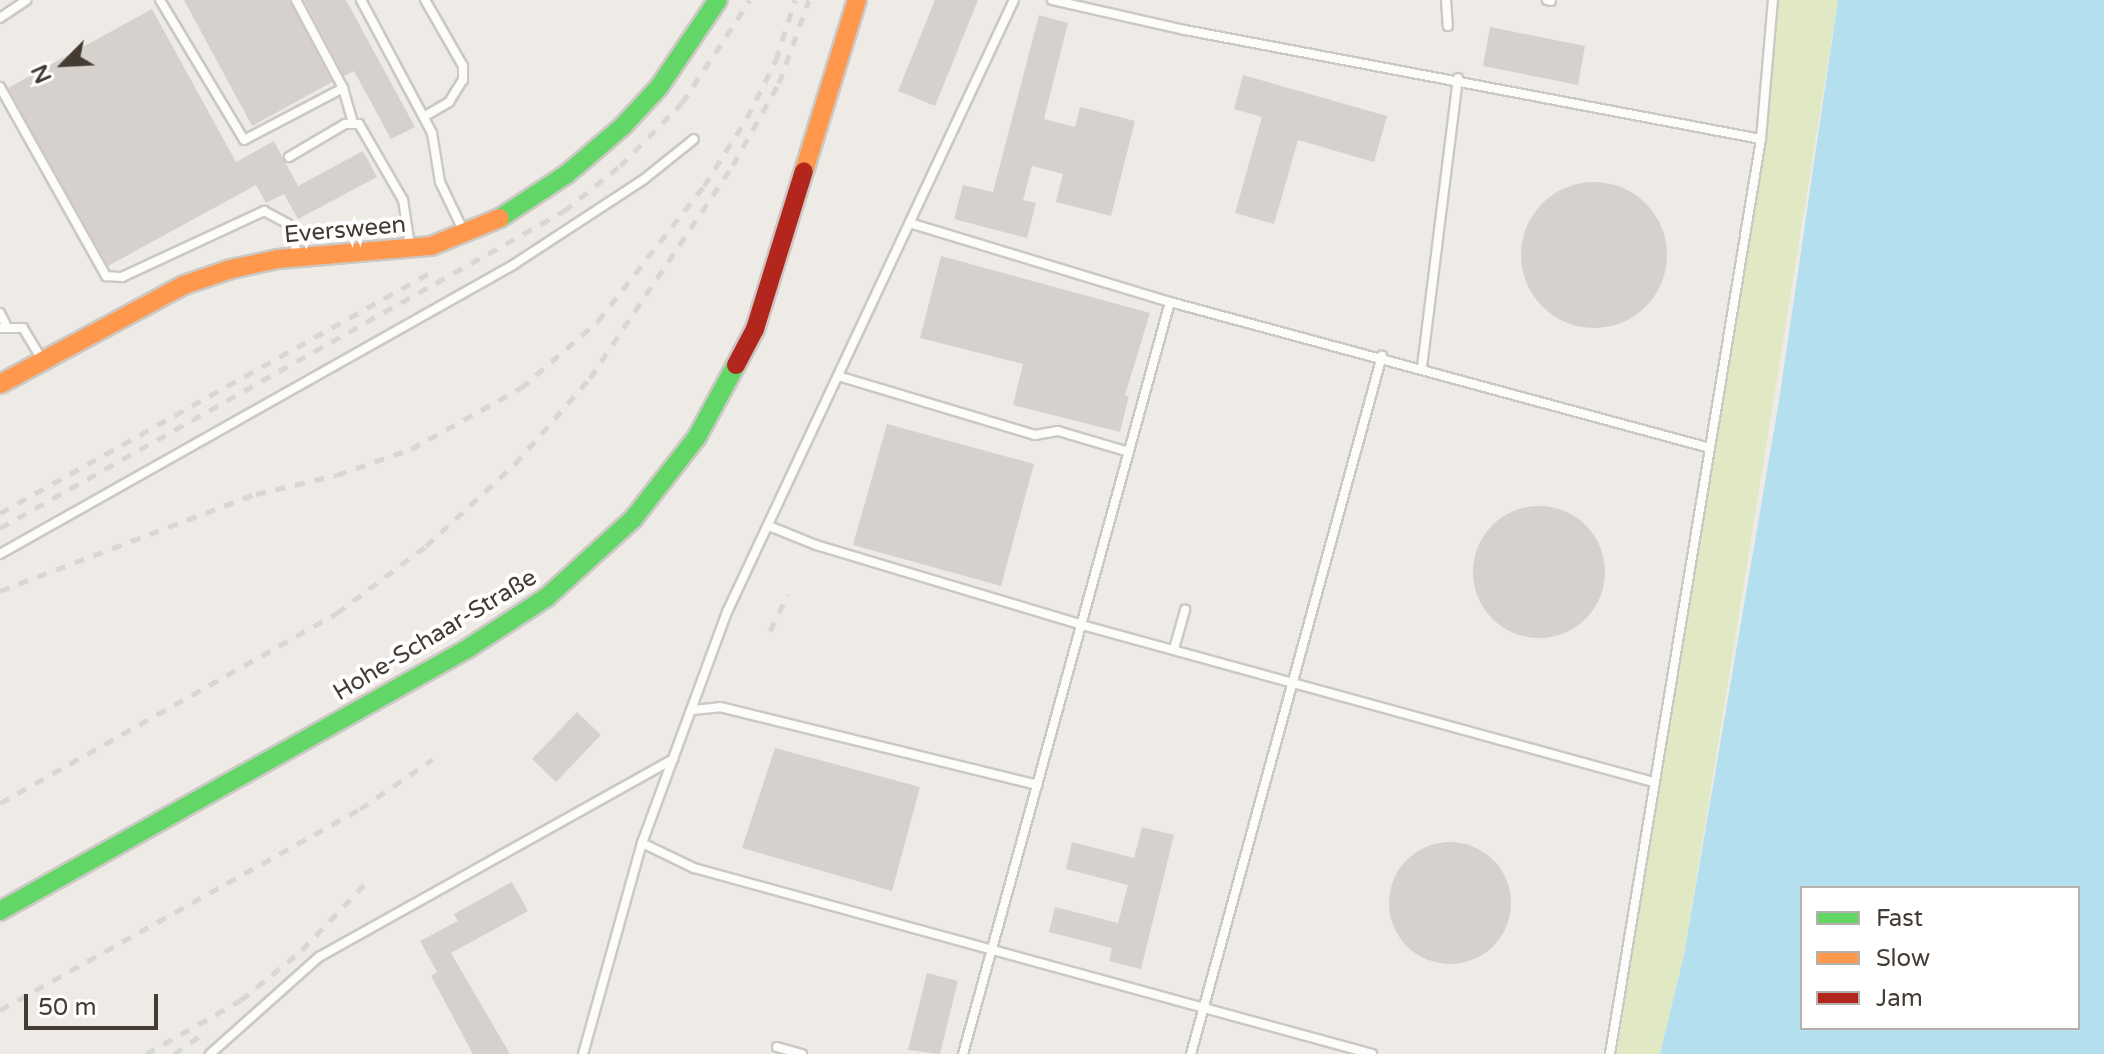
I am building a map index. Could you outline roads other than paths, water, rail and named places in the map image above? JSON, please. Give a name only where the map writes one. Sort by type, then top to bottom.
[{"type":"main road","name":"Eversween","points":[[0,384],[184,285],[231,269],[299,257],[410,250],[465,235],[545,191],[623,126],[659,87],[718,0]]},
{"type":"main road","name":"Hohe-Schaar-Straße","points":[[0,911],[467,649],[547,597],[633,519],[697,437],[755,329],[857,0]]},
{"type":"lane","points":[[0,18],[27,0]]},
{"type":"lane","points":[[160,0],[244,140],[343,88]]},
{"type":"lane","points":[[296,0],[343,88],[353,123]]},
{"type":"lane","points":[[361,0],[425,116],[440,182],[465,235]]},
{"type":"lane","points":[[425,0],[463,66],[463,80],[449,102],[425,116]]},
{"type":"lane","points":[[583,1054],[642,843],[727,612],[913,224],[1014,0]]},
{"type":"lane","points":[[1052,0],[1185,30],[1458,78],[1761,139]]},
{"type":"lane","points":[[1446,0],[1448,26]]},
{"type":"lane","points":[[1610,1054],[1761,139],[1773,0]]},
{"type":"lane","points":[[1422,367],[1458,78]]},
{"type":"lane","points":[[0,87],[106,276],[122,277],[264,211],[287,223],[299,257]]},
{"type":"lane","points":[[289,157],[353,123],[363,127],[403,200],[410,250]]},
{"type":"lane","points":[[0,554],[513,265],[643,180],[694,139]]},
{"type":"lane","points":[[913,224],[1170,302],[1382,356],[1710,448]]},
{"type":"lane","points":[[963,1054],[1170,302]]},
{"type":"lane","points":[[0,313],[3,327],[23,328],[42,361]]},
{"type":"lane","points":[[1191,1054],[1268,782],[1291,682],[1382,356]]},
{"type":"lane","points":[[838,376],[1035,435],[1058,431],[1129,452]]},
{"type":"lane","points":[[769,526],[816,545],[1082,625],[1653,782]]},
{"type":"lane","points":[[1174,649],[1185,610]]},
{"type":"lane","points":[[693,710],[720,707],[1038,785]]},
{"type":"lane","points":[[210,1054],[319,957],[673,758]]},
{"type":"lane","points":[[642,843],[694,868],[1372,1054]]},
{"type":"lane","points":[[777,1047],[802,1054]]},
{"type":"water","points":[[1838,0],[2104,0],[2104,1054],[1660,1054],[1684,955],[1779,401]]},
{"type":"railway","points":[[0,528],[564,211],[620,166],[682,103],[750,0]]},
{"type":"railway","points":[[0,591],[256,494],[337,475],[411,449],[521,388],[598,321],[704,186],[747,118],[776,60],[795,0]]},
{"type":"railway","points":[[0,803],[337,613],[426,546],[515,464],[590,378],[733,165],[779,83],[809,0]]},
{"type":"railway","points":[[0,513],[432,272]]},
{"type":"railway","points":[[770,631],[788,594]]},
{"type":"railway","points":[[0,1010],[360,809],[433,759]]},
{"type":"railway","points":[[146,1054],[241,1000],[302,950],[364,885]]},
{"type":"railway","points":[[174,1054],[207,1031]]}]
